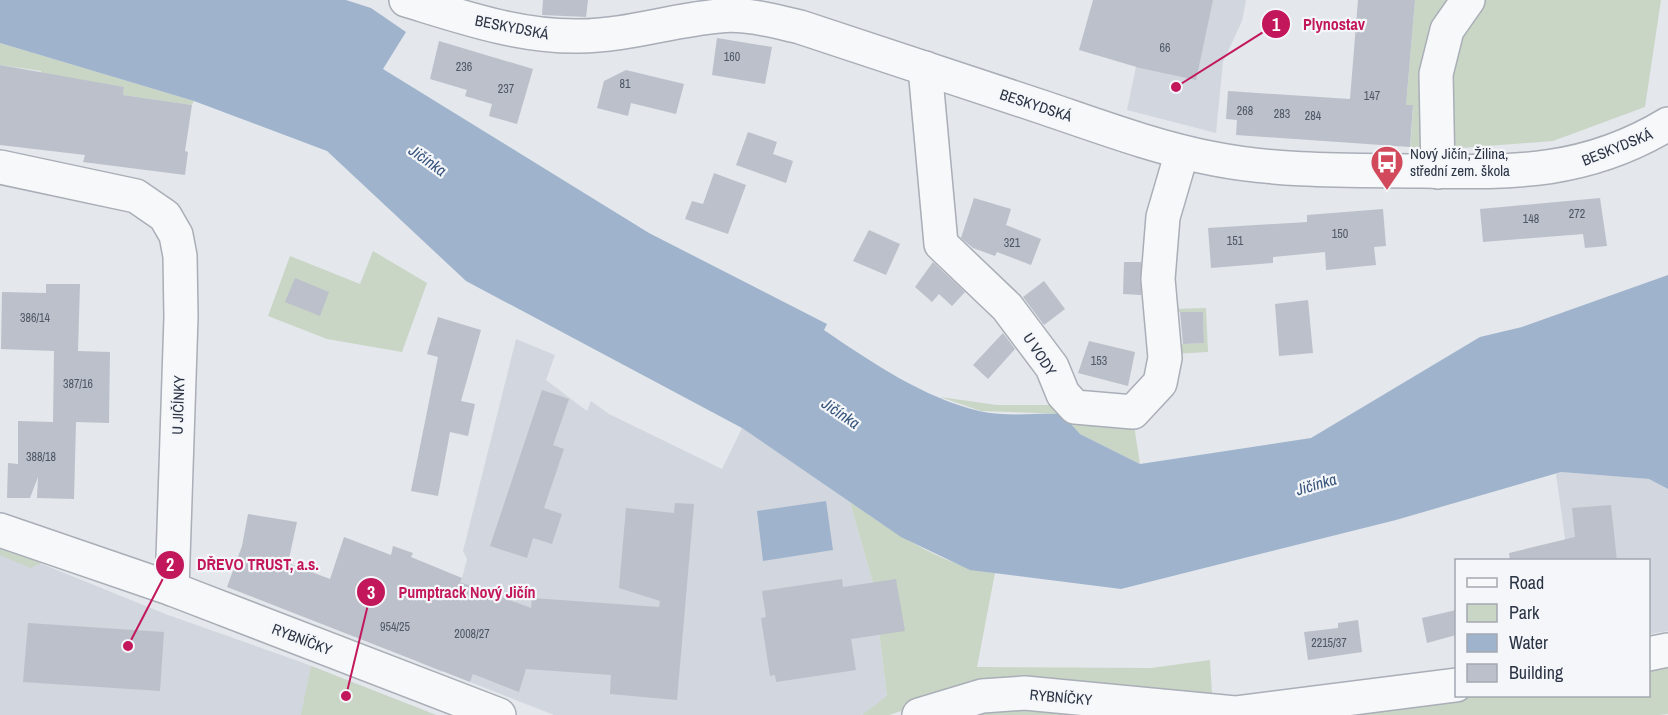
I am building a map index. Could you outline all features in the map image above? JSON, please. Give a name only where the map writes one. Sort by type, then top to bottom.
[{"type":"street","name":"BESKYDSKÁ","points":[[406,0],[469,19],[528,33],[555,36],[628,32],[721,15],[762,18],[800,27],[1182,152],[1252,164],[1438,172],[1529,170],[1583,162],[1641,140],[1668,124]]},
{"type":"street","points":[[1438,172],[1436,74],[1447,30],[1468,0]]},
{"type":"street","name":"U VODY","points":[[926,68],[941,244],[1007,307],[1052,367],[1063,394],[1075,407],[1132,412],[1160,383],[1165,358],[1158,279],[1163,217],[1182,152]]},
{"type":"street","name":"U JIČÍNKY","points":[[0,167],[136,196],[165,216],[177,235],[180,256],[181,317],[172,589]]},
{"type":"street","points":[[0,530],[172,589]]},
{"type":"street","name":"RYBNÍČKY","points":[[172,589],[500,715]]},
{"type":"street","points":[[1650,654],[1668,650]]},
{"type":"street","name":"RYBNÍČKY","points":[[919,715],[982,696],[1025,693],[1235,713],[1455,685]]},
{"type":"shaded area","points":[[1150,0],[1246,0],[1242,21],[1223,62],[1216,133],[1127,110]]},
{"type":"shaded area","points":[[516,339],[555,355],[546,380],[587,411],[591,401],[609,414],[722,469],[742,428],[850,502],[873,583],[887,697],[862,715],[554,715],[470,682],[501,597],[474,587],[442,672],[418,662],[434,621],[453,598],[462,578],[467,559],[463,551]]},
{"type":"shaded area","points":[[1561,472],[1649,479],[1668,489],[1668,631],[1650,634],[1650,559],[1568,559],[1556,474]]},
{"type":"shaded area","points":[[0,547],[168,615],[301,662],[436,715],[0,715]]},
{"type":"green space","points":[[1415,0],[1661,0],[1645,107],[1553,141],[1410,152],[1413,106],[1406,105]]},
{"type":"green space","points":[[0,43],[194,101],[192,105],[123,95],[124,87],[41,75],[41,71],[0,65]]},
{"type":"green space","points":[[373,251],[427,283],[402,352],[327,339],[268,316],[290,256],[360,284]]},
{"type":"green space","points":[[1206,308],[1208,352],[1174,354],[1173,344],[1204,343],[1203,312],[1171,312],[1171,309]]},
{"type":"green space","points":[[940,397],[997,405],[1058,405],[1120,428],[1134,425],[1140,464],[1080,434],[1062,414],[981,411]]},
{"type":"green space","points":[[850,502],[901,536],[937,555],[975,569],[995,573],[977,667],[1151,668],[1210,660],[1212,694],[1027,683],[941,698],[889,715],[862,715],[887,696],[873,583]]},
{"type":"green space","points":[[0,547],[41,563],[31,568],[0,555]]},
{"type":"green space","points":[[1668,663],[1668,714],[1316,715],[1455,696],[1650,697],[1650,666]]},
{"type":"green space","points":[[311,666],[436,715],[301,715]]},
{"type":"green space","points":[[1002,707],[1106,715],[979,715]]},
{"type":"water","name":"Jičínka","points":[[0,0],[346,0],[371,8],[406,32],[383,69],[649,233],[827,324],[824,330],[918,388],[958,405],[989,413],[1062,414],[1080,434],[1140,464],[1311,438],[1480,337],[1522,327],[1668,275],[1668,489],[1649,479],[1561,472],[1396,520],[1121,589],[970,570],[901,537],[742,428],[466,281],[327,151],[194,101],[0,43]]},
{"type":"water","points":[[826,501],[833,550],[763,561],[757,511]]},
{"type":"building","points":[[543,0],[588,0],[586,17],[542,15]]},
{"type":"building","points":[[1093,0],[1213,0],[1196,80],[1140,68],[1079,50]]},
{"type":"building","points":[[1358,0],[1415,0],[1406,105],[1413,105],[1410,147],[1236,135],[1237,120],[1226,119],[1228,91],[1350,99]]},
{"type":"building","points":[[717,38],[772,47],[765,84],[712,75]]},
{"type":"building","points":[[439,41],[533,69],[517,124],[489,116],[492,104],[465,96],[467,90],[430,79]]},
{"type":"building","points":[[0,65],[124,87],[123,95],[192,105],[185,151],[188,152],[185,175],[83,162],[85,155],[0,145]]},
{"type":"building","points":[[626,70],[684,84],[676,114],[631,103],[628,116],[597,108],[604,81]]},
{"type":"building","points":[[748,132],[777,142],[773,154],[793,161],[786,183],[736,165]]},
{"type":"building","points":[[714,173],[746,185],[728,234],[685,219],[692,201],[703,204]]},
{"type":"building","points":[[974,198],[1011,209],[1006,225],[1041,239],[1031,265],[997,252],[995,256],[973,248],[961,238]]},
{"type":"building","points":[[1600,198],[1607,246],[1585,248],[1583,234],[1483,242],[1480,209]]},
{"type":"building","points":[[1383,209],[1386,246],[1374,247],[1376,265],[1326,270],[1325,252],[1273,257],[1273,263],[1211,268],[1208,228],[1307,222],[1307,215]]},
{"type":"building","points":[[869,230],[900,244],[886,275],[853,261]]},
{"type":"building","points":[[933,262],[965,292],[952,306],[939,294],[932,302],[915,287]]},
{"type":"building","points":[[1124,262],[1141,262],[1141,295],[1123,294]]},
{"type":"building","points":[[295,278],[329,292],[320,316],[285,302]]},
{"type":"building","points":[[1044,281],[1065,309],[1044,325],[1023,297]]},
{"type":"building","points":[[46,284],[80,284],[78,351],[110,352],[109,423],[76,422],[74,499],[37,498],[38,477],[30,498],[7,498],[8,463],[18,464],[18,421],[53,422],[54,351],[1,349],[2,292],[46,293]]},
{"type":"building","points":[[1308,300],[1313,353],[1279,356],[1275,304]]},
{"type":"building","points":[[1180,312],[1203,312],[1204,343],[1183,344]]},
{"type":"building","points":[[438,317],[481,330],[461,401],[475,404],[468,436],[450,432],[438,496],[411,491],[438,357],[427,354]]},
{"type":"building","points":[[1003,333],[1015,349],[988,379],[973,365]]},
{"type":"building","points":[[1089,341],[1135,352],[1128,386],[1078,373]]},
{"type":"building","points":[[542,390],[569,399],[553,445],[564,449],[544,508],[562,514],[552,544],[533,538],[527,558],[490,546]]},
{"type":"building","points":[[675,503],[694,504],[677,700],[610,694],[611,675],[526,669],[519,692],[473,674],[470,682],[227,587],[242,546],[248,514],[297,522],[288,563],[330,579],[344,537],[391,555],[393,546],[413,553],[411,557],[462,578],[460,582],[531,608],[532,598],[659,607],[660,601],[619,588],[626,508],[674,513]]},
{"type":"building","points":[[1611,505],[1617,559],[1510,559],[1509,553],[1575,537],[1572,508]]},
{"type":"building","points":[[842,579],[843,587],[896,579],[905,631],[851,639],[856,670],[776,682],[775,675],[770,676],[761,618],[766,617],[762,591]]},
{"type":"building","points":[[1455,610],[1455,635],[1427,643],[1422,618]]},
{"type":"building","points":[[1358,620],[1362,652],[1308,660],[1304,632],[1338,628],[1338,623]]},
{"type":"building","points":[[28,623],[164,632],[160,691],[23,682]]},
{"type":"place","name":"Plynostav","points":[[1176,87]]},
{"type":"place","name":"Nový Jičín, Žilina, střední zem. škola","points":[[1387,191]]},
{"type":"place","name":"DŘEVO TRUST, a.s.","points":[[128,646]]},
{"type":"place","name":"Pumptrack Nový Jičín","points":[[346,696]]}]
